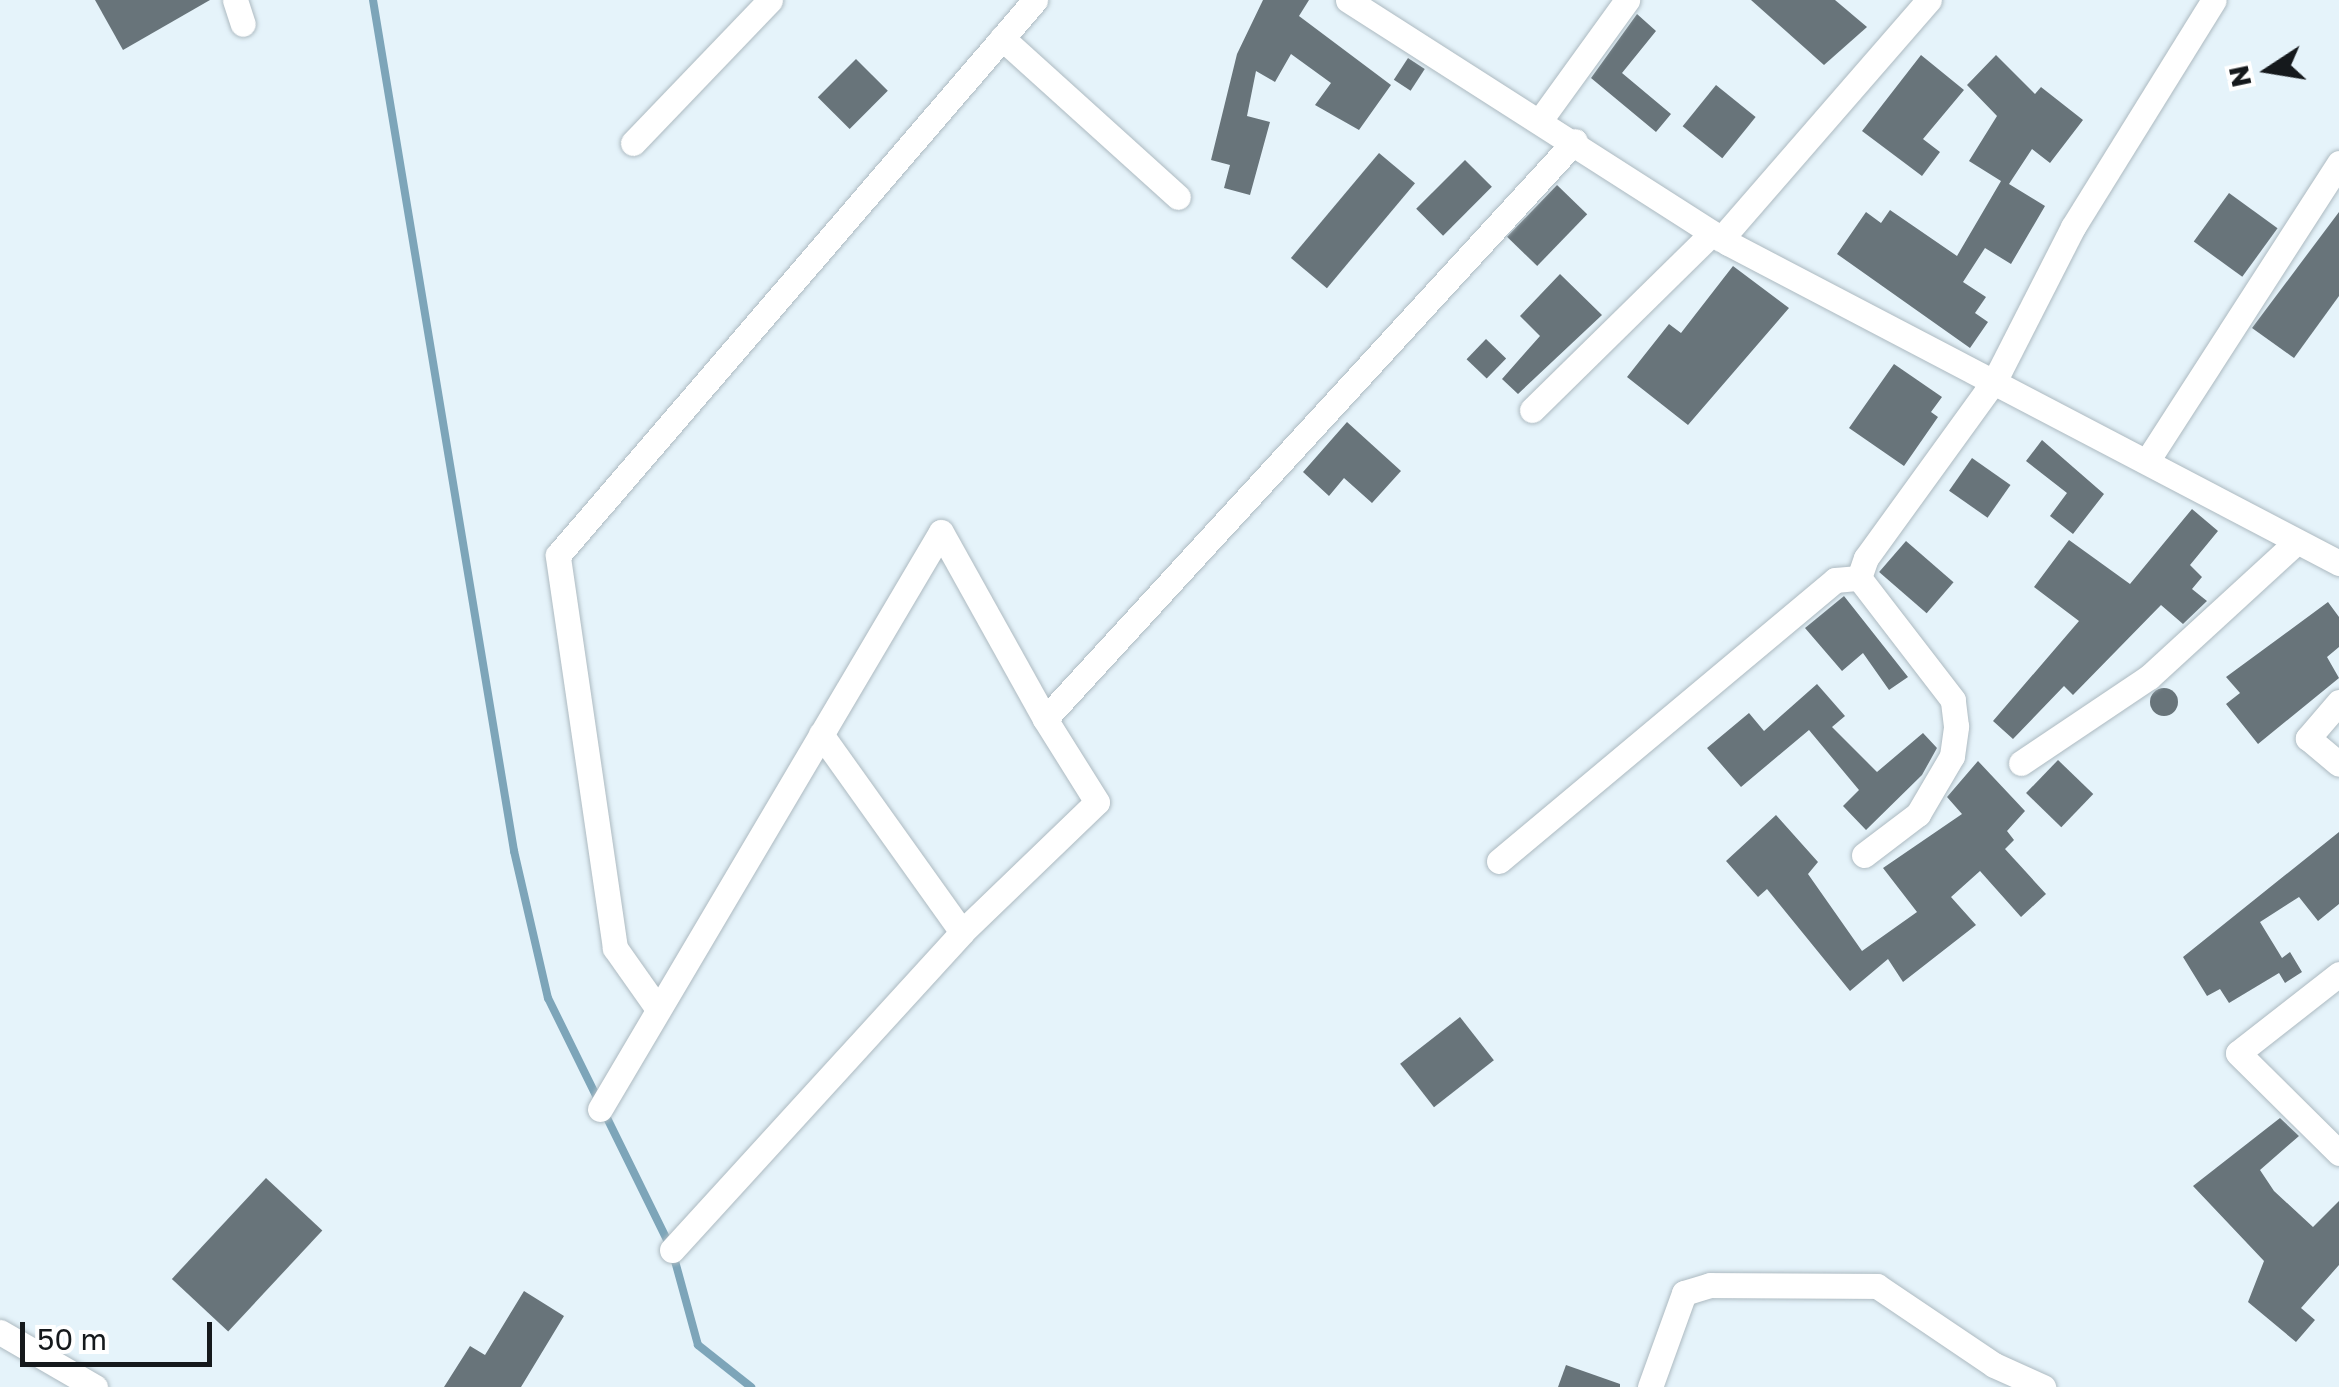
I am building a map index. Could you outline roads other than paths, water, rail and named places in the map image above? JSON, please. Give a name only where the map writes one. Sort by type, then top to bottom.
[{"type":"street","points":[[633,143],[770,0]]},
{"type":"street","points":[[658,1009],[615,948],[558,555],[1035,0]]},
{"type":"street","points":[[1348,0],[1541,119],[1717,236],[2149,458],[2339,563]]},
{"type":"street","points":[[1541,119],[1627,0]]},
{"type":"street","points":[[1532,410],[1717,236],[1930,0]]},
{"type":"street","points":[[1859,578],[1994,380],[2073,226],[2214,0]]},
{"type":"street","points":[[1002,38],[1178,197]]},
{"type":"street","points":[[1046,718],[1574,142]]},
{"type":"street","points":[[2149,458],[2339,163]]},
{"type":"street","points":[[600,1109],[941,532],[1097,802],[962,932],[672,1250]]},
{"type":"street","points":[[2021,764],[2148,677],[2295,542]]},
{"type":"street","points":[[1859,578],[1953,700],[1956,726],[1952,756],[1918,814],[1864,855]]},
{"type":"street","points":[[1499,861],[1835,580],[1859,578]]},
{"type":"street","points":[[2339,702],[2308,738],[2339,764]]},
{"type":"street","points":[[821,734],[962,932]]},
{"type":"street","points":[[2339,974],[2238,1053],[2339,1153]]},
{"type":"street","points":[[1650,1387],[1684,1293],[1710,1285],[1878,1286],[1994,1365],[2042,1387]]},
{"type":"street","points":[[0,1332],[95,1387]]},
{"type":"waterway","points":[[373,0],[514,851],[548,998],[672,1250],[698,1345],[751,1387]]}]
